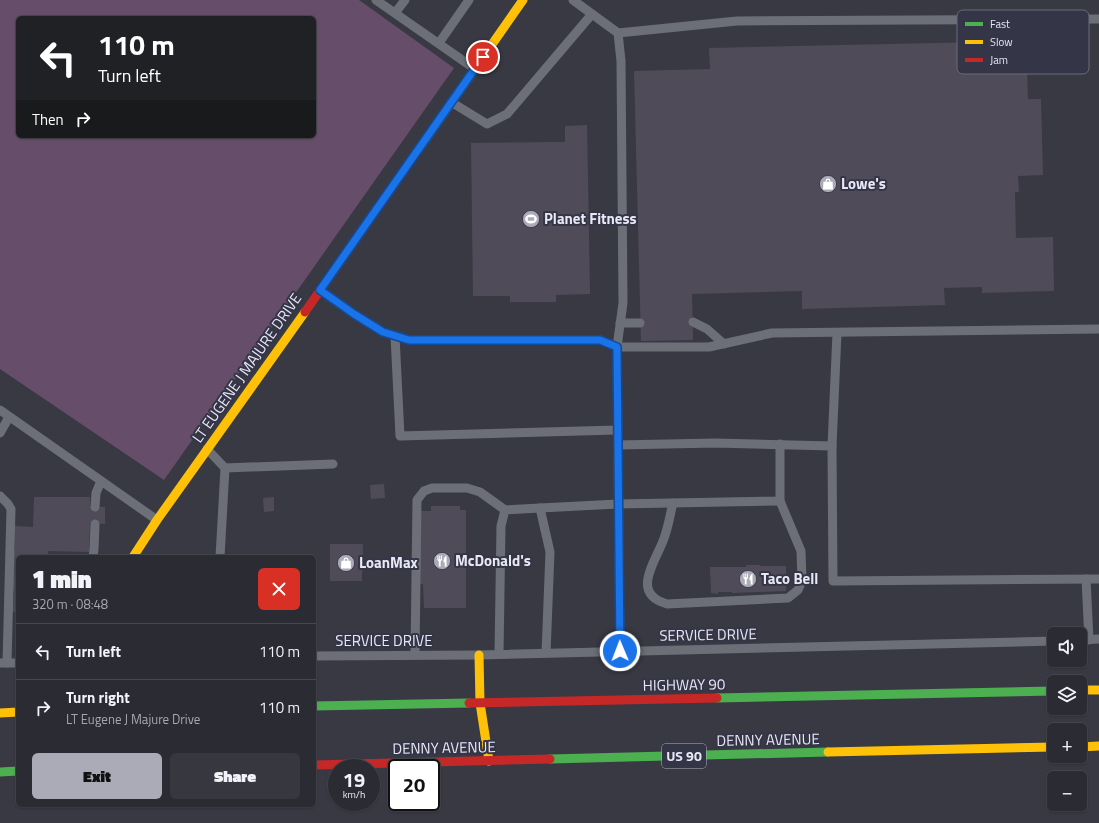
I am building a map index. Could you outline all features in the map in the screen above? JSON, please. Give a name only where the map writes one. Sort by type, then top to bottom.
[{"type":"main road","name":"LT EUGENE J MAJURE DRIVE","points":[[134,555],[157,520],[523,0]]},
{"type":"main road","points":[[480,655],[480,703],[490,761]]},
{"type":"main road","points":[[1087,690],[1099,690]]},
{"type":"main road","name":"HIGHWAY 90","points":[[316,706],[1047,691]]},
{"type":"main road","points":[[0,713],[16,712]]},
{"type":"main road","points":[[1087,747],[1099,746]]},
{"type":"main road","name":"DENNY AVENUE","points":[[316,765],[1047,747]]},
{"type":"main road","points":[[0,772],[16,771]]},
{"type":"lane","points":[[376,0],[475,68]]},
{"type":"lane","points":[[395,13],[405,0]]},
{"type":"lane","points":[[439,43],[469,0]]},
{"type":"lane","points":[[573,0],[618,34],[738,21],[957,20]]},
{"type":"lane","points":[[451,102],[487,124],[508,114],[592,14]]},
{"type":"lane","points":[[1089,19],[1099,19]]},
{"type":"lane","points":[[618,34],[621,61],[623,303],[617,347],[620,651]]},
{"type":"lane","points":[[320,290],[377,328],[409,340],[600,340],[617,347],[709,347],[772,334],[1099,329]]},
{"type":"lane","points":[[693,322],[707,329],[724,344]]},
{"type":"lane","points":[[620,323],[640,323]]},
{"type":"lane","points":[[837,332],[832,446],[834,581],[1099,579]]},
{"type":"lane","points":[[395,336],[400,436],[617,430]]},
{"type":"lane","points":[[0,410],[157,520]]},
{"type":"lane","points":[[0,433],[9,417]]},
{"type":"lane","points":[[618,445],[715,443],[832,446]]},
{"type":"lane","points":[[673,503],[663,540],[651,568],[647,584],[649,594],[658,602],[667,604],[788,598],[798,590],[802,581],[801,551],[780,501],[780,444]]},
{"type":"lane","points":[[207,449],[225,468],[220,555]]},
{"type":"lane","points":[[225,468],[333,464]]},
{"type":"lane","points":[[95,507],[96,493],[102,481]]},
{"type":"lane","points":[[415,655],[417,500],[424,491],[432,488],[467,488],[480,492],[505,510],[618,504],[780,501]]},
{"type":"lane","points":[[0,496],[11,509],[3,663],[16,663]]},
{"type":"lane","points":[[540,508],[550,552],[546,653]]},
{"type":"lane","points":[[499,654],[501,526],[505,510]]},
{"type":"lane","points":[[93,555],[95,524]]},
{"type":"lane","points":[[1084,627],[1086,580]]},
{"type":"lane","points":[[1087,640],[1099,639]]},
{"type":"lane","name":"SERVICE DRIVE","points":[[316,656],[480,655],[1047,641]]},
{"type":"shaded area","points":[[0,0],[359,0],[454,68],[164,480],[0,369]]},
{"type":"building","name":"Lowe's","points":[[957,43],[957,74],[1027,74],[1028,99],[1041,99],[1043,175],[1018,176],[1019,192],[1015,192],[1016,238],[1053,237],[1054,291],[982,293],[982,287],[944,288],[945,305],[802,309],[802,291],[692,294],[693,340],[641,341],[634,71],[710,69],[709,48]]},
{"type":"building","name":"Planet Fitness","points":[[587,125],[590,294],[556,295],[556,302],[510,302],[510,296],[473,296],[471,143],[565,142],[565,126]]},
{"type":"building","points":[[384,484],[385,498],[371,499],[370,485]]},
{"type":"building","points":[[34,497],[90,497],[90,507],[105,507],[105,524],[90,523],[89,552],[48,551],[48,555],[16,555],[16,612],[13,612],[14,591],[11,591],[12,571],[14,572],[13,550],[15,550],[15,526],[33,527]]},
{"type":"building","points":[[274,497],[274,511],[264,512],[263,498]]},
{"type":"building","name":"McDonald's","points":[[431,506],[460,506],[460,510],[466,510],[466,608],[424,608],[423,584],[418,584],[420,511],[431,511]]},
{"type":"building","name":"LoanMax","points":[[330,544],[363,544],[362,581],[330,581]]},
{"type":"building","name":"Taco Bell","points":[[746,565],[786,566],[786,591],[711,593],[710,567],[746,567]]},
{"type":"traffic: fast","points":[[717,698],[1047,691]]},
{"type":"traffic: fast","points":[[316,706],[469,703]]},
{"type":"traffic: fast","points":[[550,759],[828,752]]},
{"type":"traffic: fast","points":[[0,772],[16,771]]},
{"type":"traffic: slow","points":[[421,146],[523,0]]},
{"type":"traffic: slow","points":[[134,555],[157,520],[305,312]]},
{"type":"traffic: slow","points":[[479,655],[480,703],[489,761]]},
{"type":"traffic: slow","points":[[1087,690],[1099,690]]},
{"type":"traffic: slow","points":[[0,713],[16,712]]},
{"type":"traffic: slow","points":[[1087,747],[1099,746]]},
{"type":"traffic: slow","points":[[828,752],[1047,747]]},
{"type":"traffic: jam","points":[[305,312],[421,146]]},
{"type":"traffic: jam","points":[[469,703],[717,698]]},
{"type":"traffic: jam","points":[[316,765],[550,759]]},
{"type":"place","name":"Lowe's","points":[[828,184]]},
{"type":"place","name":"Planet Fitness","points":[[531,219]]},
{"type":"place","name":"McDonald's","points":[[442,561]]},
{"type":"place","name":"LoanMax","points":[[346,563]]},
{"type":"place","name":"Taco Bell","points":[[748,579]]},
{"type":"route","points":[[483,57],[320,290],[383,332],[409,340],[600,340],[617,347],[620,651]]}]
